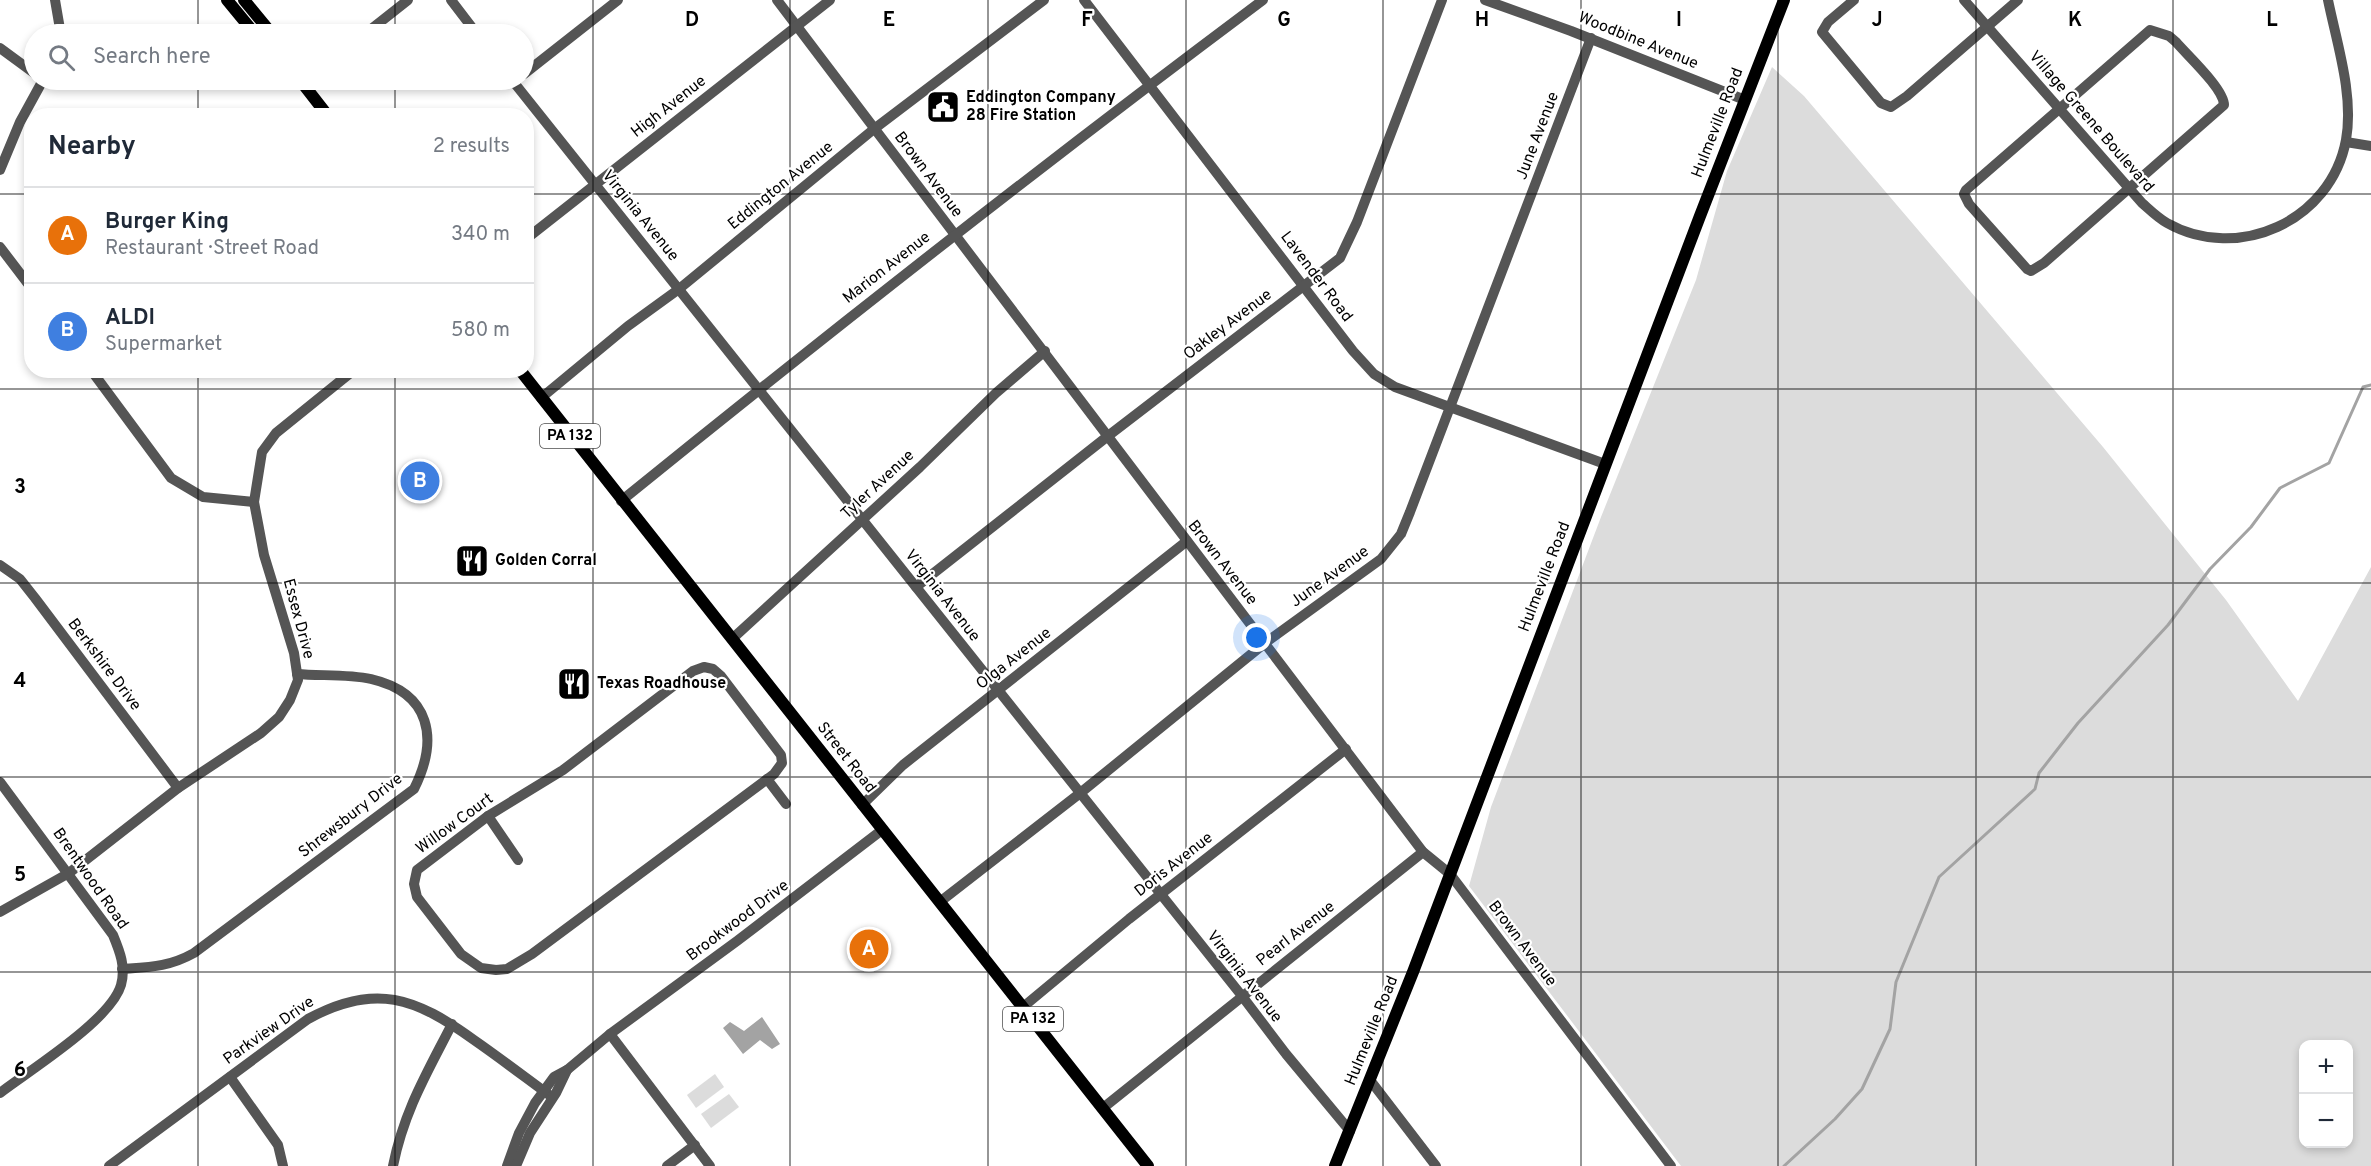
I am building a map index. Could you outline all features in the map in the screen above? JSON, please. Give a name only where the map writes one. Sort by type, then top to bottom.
[{"type":"main road","points":[[227,0],[247,24]]},
{"type":"main road","points":[[244,0],[264,24]]},
{"type":"main road","name":"Hulmeville Road","points":[[1335,1166],[1450,874],[1784,0]]},
{"type":"main road","points":[[310,90],[323,108]]},
{"type":"main road","name":"Street Road","points":[[526,378],[1148,1166]]},
{"type":"street","points":[[55,0],[59,24]]},
{"type":"street","points":[[378,24],[408,0]]},
{"type":"street","points":[[451,0],[469,24]]},
{"type":"street","points":[[534,66],[618,0]]},
{"type":"street","name":"Brown Avenue","points":[[777,0],[1423,852],[1450,874],[1671,1166]]},
{"type":"street","name":"High Avenue","points":[[534,233],[830,0]]},
{"type":"street","name":"Eddington Avenue","points":[[541,398],[628,326],[679,289],[874,129],[1044,0]]},
{"type":"street","name":"Lavender Road","points":[[1084,0],[1353,351],[1374,374],[1395,387],[1605,464]]},
{"type":"street","name":"Marion Avenue","points":[[621,501],[954,234],[1263,0]]},
{"type":"street","name":"Oakley Avenue","points":[[916,587],[1340,258],[1345,251],[1442,0]]},
{"type":"street","name":"Woodbine Avenue","points":[[1485,0],[1591,38],[1744,100]]},
{"type":"street","points":[[1854,0],[1828,22],[1822,32],[1886,106],[1891,107],[2018,0]]},
{"type":"street","name":"Village Greene Boulevard","points":[[1964,0],[2129,190],[2157,217],[2179,229],[2212,238],[2251,237],[2284,225],[2310,206],[2328,185],[2346,142],[2348,107],[2328,0]]},
{"type":"street","points":[[2151,30],[2169,36],[2216,88],[2225,102],[2223,108],[2129,190],[2044,263],[2031,271],[2023,266],[1969,204],[1964,194],[2059,108],[2151,30]]},
{"type":"street","name":"June Avenue","points":[[941,901],[1079,794],[1265,643],[1380,559],[1393,545],[1410,512],[1591,38]]},
{"type":"street","points":[[0,48],[24,66]]},
{"type":"street","points":[[28,108],[38,90]]},
{"type":"street","name":"Virginia Avenue","points":[[522,90],[1079,794],[1350,1131]]},
{"type":"street","points":[[0,170],[24,116]]},
{"type":"street","points":[[2346,142],[2371,146]]},
{"type":"street","points":[[0,247],[24,278]]},
{"type":"street","name":"Tyler Avenue","points":[[732,639],[863,520],[996,393],[1045,351]]},
{"type":"street","points":[[98,378],[171,478],[203,497],[254,502]]},
{"type":"street","name":"Essex Drive","points":[[0,912],[69,873],[178,788],[261,733],[279,717],[291,700],[298,680],[294,653],[264,555],[254,502],[262,452],[276,433],[344,378]]},
{"type":"street","name":"Olga Avenue","points":[[862,805],[903,765],[1187,540]]},
{"type":"street","name":"Berkshire Drive","points":[[0,565],[20,579],[178,788]]},
{"type":"street","name":"Willow Court","points":[[704,667],[713,669],[721,676],[781,755],[782,764],[767,779],[532,954],[507,969],[482,968],[461,954],[417,897],[414,884],[417,870],[488,816],[563,770],[693,671],[704,667]]},
{"type":"street","name":"Shrewsbury Drive","points":[[122,969],[161,967],[178,963],[414,789],[423,771],[428,752],[427,724],[421,709],[411,698],[394,686],[369,678],[297,674]]},
{"type":"street","name":"Doris Avenue","points":[[1023,1007],[1160,895],[1346,749]]},
{"type":"street","points":[[767,779],[786,804]]},
{"type":"street","name":"Brentwood Road","points":[[0,782],[113,935],[122,958],[122,969],[121,984],[115,999],[98,1020],[0,1093]]},
{"type":"street","points":[[488,816],[518,860]]},
{"type":"street","name":"Brookwood Drive","points":[[516,1166],[554,1077],[567,1070],[610,1034],[882,830]]},
{"type":"street","name":"Pearl Avenue","points":[[1103,1108],[1423,852]]},
{"type":"street","name":"Parkview Drive","points":[[109,1166],[308,1019],[341,1003],[373,998],[396,1000],[437,1014],[548,1094]]},
{"type":"street","points":[[393,1166],[409,1108],[430,1062],[453,1024]]},
{"type":"street","points":[[610,1034],[710,1166]]},
{"type":"street","points":[[230,1077],[275,1139],[283,1166]]},
{"type":"street","points":[[1370,1080],[1436,1166]]},
{"type":"street","name":"Brookwood Drive","points":[[507,1166],[519,1133],[548,1094]]},
{"type":"street","points":[[667,1166],[695,1145]]},
{"type":"shaded area","points":[[1772,67],[1804,96],[2103,447],[2226,600],[2298,701],[2371,567],[2371,1166],[1681,1166],[1469,886],[1491,807],[1601,517],[1696,280],[1727,171]]},
{"type":"shaded area","points":[[762,1017],[780,1044],[772,1049],[760,1040],[743,1054],[723,1028],[730,1022],[744,1031]]},
{"type":"shaded area","points":[[715,1074],[724,1087],[696,1108],[687,1095]]},
{"type":"shaded area","points":[[729,1094],[739,1107],[711,1128],[701,1114]]},
{"type":"waterway","points":[[1784,1166],[1835,1119],[1862,1089],[1890,1029],[1896,982],[1939,877],[2035,789],[2039,773],[2078,723],[2168,625],[2210,569],[2251,527],[2280,488],[2329,463],[2363,387],[2371,385]]},
{"type":"place","name":"Eddington Company 28 Fire Station","points":[[943,107]]},
{"type":"place","name":"ALDI","points":[[420,481]]},
{"type":"place","name":"Golden Corral","points":[[472,561]]},
{"type":"place","name":"Texas Roadhouse","points":[[574,684]]},
{"type":"place","name":"Burger King","points":[[869,949]]}]
